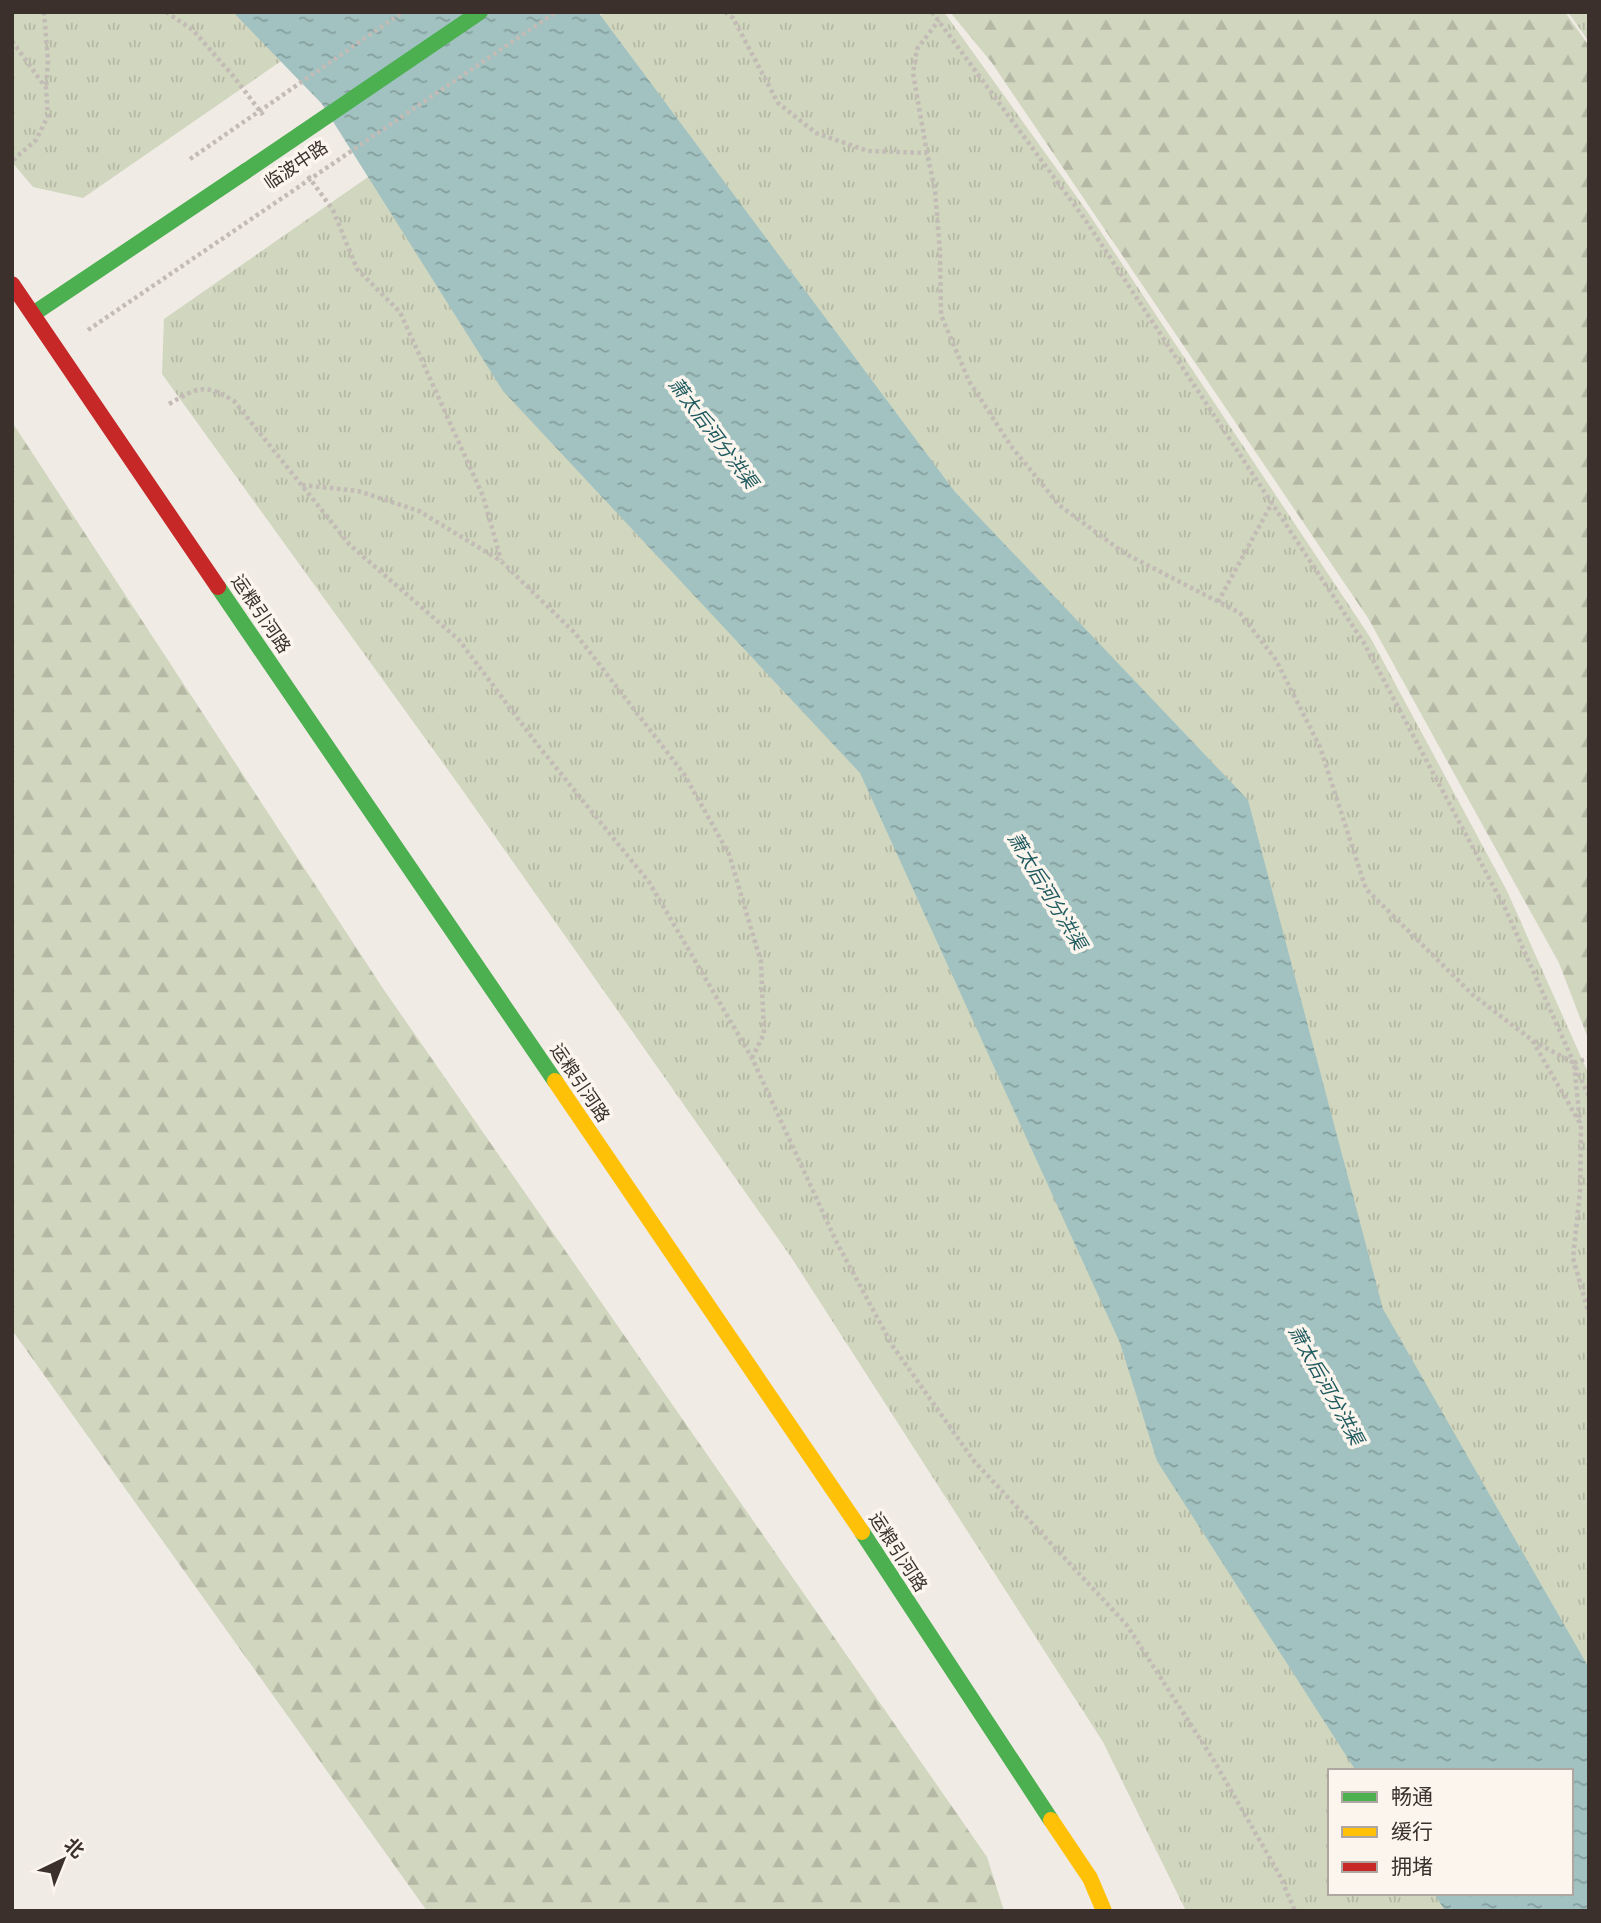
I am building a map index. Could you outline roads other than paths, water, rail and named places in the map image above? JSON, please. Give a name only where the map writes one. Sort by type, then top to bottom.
[{"type":"street","name":"临波中路","points":[[33,314],[480,12]]},
{"type":"street","name":"运粮引河路","points":[[12,284],[853,1519],[1090,1878],[1104,1911]]},
{"type":"water","name":"萧太后河分洪渠","points":[[233,12],[598,12],[955,492],[1248,800],[1383,1309],[1589,1668],[1589,1911],[1445,1911],[1435,1895],[1573,1895],[1573,1769],[1355,1769],[1157,1461],[1120,1343],[860,773],[503,391],[322,104]]}]
